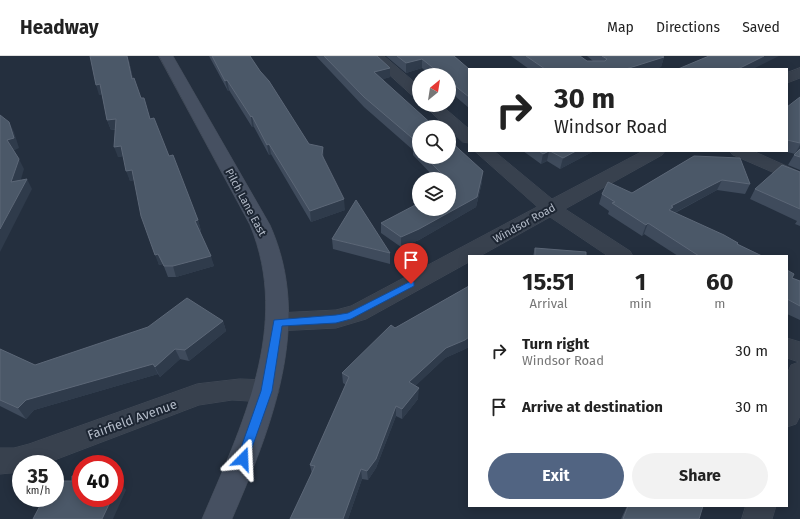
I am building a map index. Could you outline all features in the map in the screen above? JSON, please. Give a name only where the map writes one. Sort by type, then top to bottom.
[{"type":"street","name":"Pilch Lane East","points":[[166,56],[267,242],[276,283],[278,306],[277,322],[266,391],[243,459],[217,519]]},
{"type":"street","points":[[376,56],[412,88]]},
{"type":"street","points":[[788,78],[800,72]]},
{"type":"street","points":[[440,112],[468,137]]},
{"type":"street","points":[[485,152],[550,208],[621,255]]},
{"type":"street","name":"Windsor Road","points":[[277,322],[336,319],[358,313],[654,152]]},
{"type":"street","points":[[741,152],[800,179]]},
{"type":"street","points":[[788,347],[800,353]]},
{"type":"street","points":[[788,413],[800,372]]},
{"type":"street","name":"Fairfield Avenue","points":[[0,461],[14,461],[29,457],[197,395],[238,389],[266,391]]},
{"type":"street","points":[[757,519],[761,507]]},
{"type":"building","points":[[90,56],[127,56],[132,79],[134,78],[141,98],[144,98],[150,119],[154,118],[169,156],[173,155],[198,220],[195,221],[211,256],[173,266],[164,266],[158,254],[155,255],[141,216],[132,170],[126,171],[121,146],[114,147],[116,119],[107,120],[100,84],[96,85]]},
{"type":"building","points":[[212,56],[250,56],[269,81],[309,144],[323,147],[322,155],[344,199],[310,211],[269,144],[267,145],[252,116],[251,117],[227,80],[225,81]]},
{"type":"building","points":[[324,56],[377,56],[390,68],[374,72],[412,106],[412,112],[418,112],[427,120],[412,120],[412,138],[364,97]]},
{"type":"building","points":[[397,56],[454,56],[468,68],[468,96],[456,87],[456,68],[433,68],[422,59],[406,63]]},
{"type":"building","points":[[526,56],[580,56],[587,61],[605,61],[607,59],[602,56],[664,57],[629,68],[544,68]]},
{"type":"building","points":[[709,56],[764,56],[740,68],[680,68]]},
{"type":"building","points":[[800,97],[800,143],[788,140],[788,106]]},
{"type":"building","points":[[0,115],[9,122],[14,138],[7,140],[19,159],[11,182],[27,179],[0,229]]},
{"type":"building","points":[[456,146],[483,171],[477,197],[456,209],[456,172],[440,172],[432,164],[456,164]]},
{"type":"building","points":[[800,149],[800,157],[794,155]]},
{"type":"building","points":[[552,152],[574,152],[563,158]]},
{"type":"building","points":[[694,156],[740,158],[750,184],[722,180],[671,206],[673,207],[669,210],[724,235],[738,243],[737,244],[760,255],[697,255],[648,223],[646,225],[612,203],[615,202],[602,194],[608,182],[632,193]]},
{"type":"building","points":[[782,165],[800,172],[800,209],[755,189]]},
{"type":"building","points":[[356,200],[390,253],[332,239]]},
{"type":"building","points":[[412,207],[412,216],[443,216],[401,237],[381,223]]},
{"type":"building","points":[[535,248],[586,252],[586,255],[535,255]]},
{"type":"building","points":[[788,271],[794,274],[792,278],[800,281],[800,306],[788,300]]},
{"type":"building","points":[[468,287],[468,338],[446,348],[409,382],[419,388],[402,409],[396,406],[376,459],[367,471],[361,469],[343,519],[290,519],[315,466],[310,465],[349,377],[342,373],[391,325],[395,328]]},
{"type":"building","points":[[187,298],[223,321],[185,350],[175,349],[155,367],[153,364],[26,400],[18,408],[0,400],[0,349],[35,365],[148,327]]},
{"type":"building","points":[[64,481],[72,481],[72,507],[108,507],[102,519],[33,519],[39,507],[64,507]]},
{"type":"building","points":[[628,507],[703,507],[699,519],[623,519]]},
{"type":"route","points":[[243,459],[266,391],[273,357],[277,322],[313,321],[351,316],[411,284]]}]
